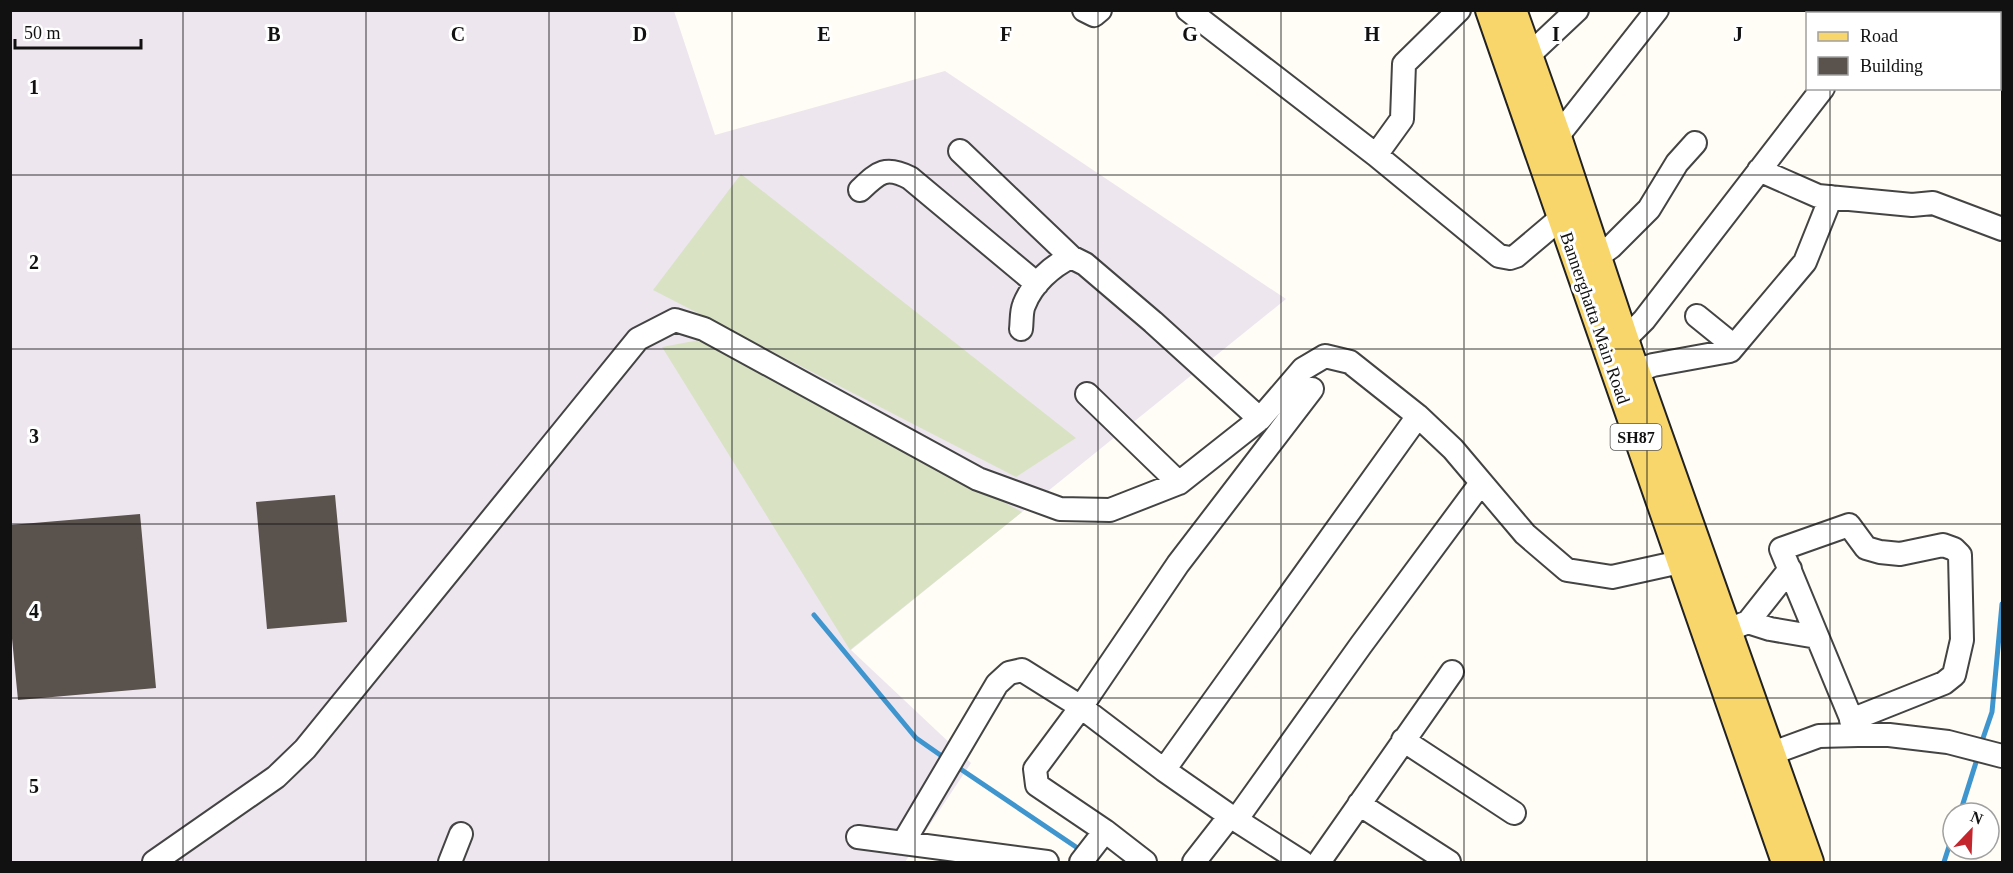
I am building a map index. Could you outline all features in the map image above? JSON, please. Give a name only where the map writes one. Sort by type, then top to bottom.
[{"type":"main road","name":"Bannerghatta Main Road","points":[[1490,10],[1561,218],[1614,342],[1760,758],[1786,862]]},
{"type":"main road","points":[[1512,10],[1597,257],[1614,342],[1635,372],[1690,558],[1738,626],[1760,758],[1809,862]]},
{"type":"street","points":[[1084,10],[1094,15],[1100,10]]},
{"type":"street","points":[[1188,10],[1376,156],[1499,256],[1510,258],[1516,256],[1561,218]]},
{"type":"street","points":[[1376,156],[1402,118],[1404,64],[1459,10]]},
{"type":"street","points":[[1528,56],[1577,10]]},
{"type":"street","points":[[1557,137],[1656,10]]},
{"type":"street","points":[[1614,342],[1644,320],[1821,90]]},
{"type":"street","points":[[1597,257],[1611,247],[1649,209],[1677,163],[1695,144]]},
{"type":"street","points":[[960,151],[1071,257],[1085,264],[1153,322],[1260,419]]},
{"type":"street","points":[[1759,170],[1818,196],[1912,205],[1934,202],[2002,229]]},
{"type":"street","points":[[860,190],[879,173],[889,171],[910,178],[1037,284]]},
{"type":"street","points":[[1635,372],[1653,365],[1730,351],[1805,262],[1831,197]]},
{"type":"street","points":[[1021,329],[1024,306],[1037,284],[1057,264],[1071,257]]},
{"type":"street","points":[[1697,316],[1734,346]]},
{"type":"street","points":[[154,862],[276,777],[305,749],[638,339],[675,320],[704,329],[978,479],[1060,509],[1110,510],[1179,483],[1260,419],[1303,369],[1325,356],[1350,362],[1418,416],[1454,449],[1480,483],[1525,534],[1567,570],[1612,577],[1690,558]]},
{"type":"street","points":[[1145,862],[1105,831],[1037,785],[1035,769],[1081,707],[1178,564],[1312,388]]},
{"type":"street","points":[[1088,394],[1179,483]]},
{"type":"street","points":[[1164,770],[1418,416]]},
{"type":"street","points":[[1194,862],[1233,818],[1480,483]]},
{"type":"street","points":[[1760,758],[1819,736],[1855,728],[1954,675],[1962,640],[1960,555],[1954,549],[1943,545],[1900,554],[1881,552],[1866,548],[1850,525],[1781,549],[1855,728]]},
{"type":"street","points":[[1738,626],[1790,569]]},
{"type":"street","points":[[1738,626],[1817,636]]},
{"type":"street","points":[[903,843],[997,684],[1009,673],[1022,670],[1081,707],[1164,770],[1302,862]]},
{"type":"street","points":[[1318,862],[1452,672]]},
{"type":"street","points":[[1855,728],[1889,735],[1948,742],[2002,756]]},
{"type":"street","points":[[1403,740],[1514,813]]},
{"type":"street","points":[[1359,804],[1449,862]]},
{"type":"street","points":[[1082,862],[1105,831]]},
{"type":"street","points":[[450,862],[461,834]]},
{"type":"street","points":[[858,837],[990,859],[1047,862]]},
{"type":"shaded area","points":[[10,11],[674,11],[715,135],[945,71],[1286,299],[851,650],[971,763],[905,862],[11,862]]},
{"type":"green space","points":[[741,174],[1076,438],[1016,477],[653,290]]},
{"type":"green space","points":[[699,340],[1022,512],[850,650],[662,347]]},
{"type":"building","points":[[335,495],[347,622],[267,629],[256,502]]},
{"type":"building","points":[[140,514],[156,688],[18,700],[10,618],[10,525]]},
{"type":"waterway","points":[[1981,744],[1992,712],[2002,604]]},
{"type":"waterway","points":[[814,615],[916,738],[946,759]]},
{"type":"waterway","points":[[1964,801],[1978,756]]},
{"type":"waterway","points":[[956,766],[1082,851]]}]
